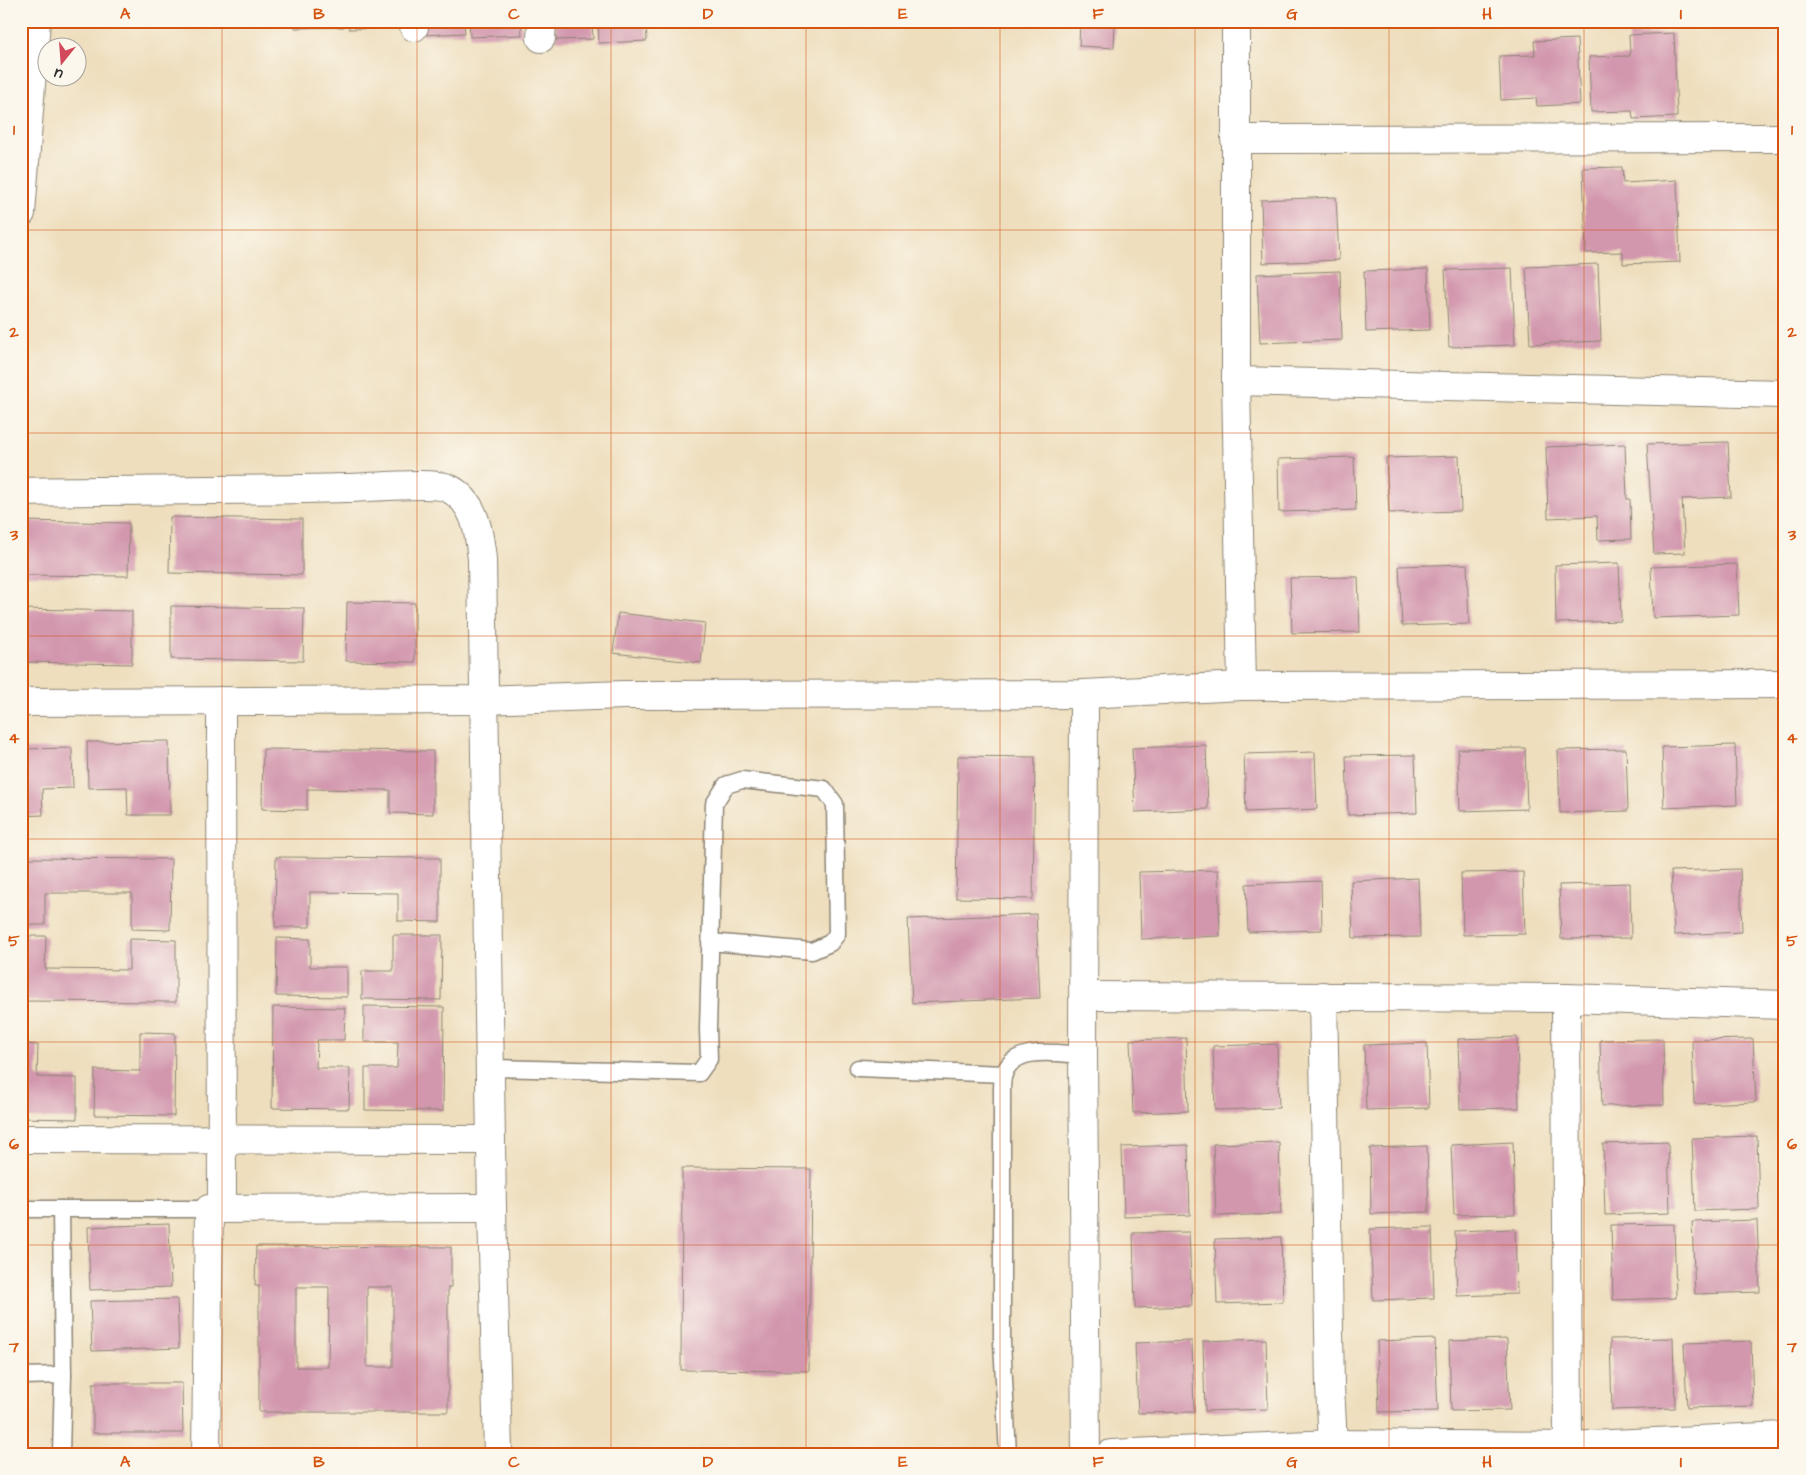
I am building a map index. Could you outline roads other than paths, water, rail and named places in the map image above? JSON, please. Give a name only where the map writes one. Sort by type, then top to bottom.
[{"type":"street","points":[[1236,21],[1236,381],[1242,686]]},
{"type":"street","points":[[21,213],[31,31]]},
{"type":"street","points":[[1235,140],[1785,138]]},
{"type":"street","points":[[1236,381],[1785,394]]},
{"type":"street","points":[[21,492],[345,488],[441,484],[465,500],[479,531],[482,559],[492,1208],[498,1454]]},
{"type":"street","points":[[21,702],[484,700],[624,695],[1084,694],[1242,686],[1785,684]]},
{"type":"street","points":[[1084,694],[1083,1055],[1086,1454]]},
{"type":"street","points":[[206,1454],[215,1209],[222,1140],[221,701]]},
{"type":"street","points":[[1084,996],[1566,998],[1785,1005]]},
{"type":"street","points":[[1323,996],[1333,1444]]},
{"type":"street","points":[[1566,998],[1568,1446]]},
{"type":"street","points":[[21,1139],[492,1140]]},
{"type":"street","points":[[215,1209],[492,1208]]},
{"type":"street","points":[[1111,1454],[1333,1444],[1568,1446],[1785,1436]]},
{"type":"lane","points":[[490,1068],[698,1073],[709,1059],[708,1029],[710,942],[714,804],[726,785],[742,780],[824,789],[835,804],[838,934],[830,943],[812,951],[710,942]]},
{"type":"lane","points":[[1008,1454],[1002,1342],[1002,1090],[1004,1074],[1009,1065],[1021,1055],[1032,1053],[1083,1055]]},
{"type":"lane","points":[[858,1068],[1004,1074]]},
{"type":"lane","points":[[21,1209],[215,1209]]},
{"type":"lane","points":[[61,1209],[63,1375],[61,1454]]},
{"type":"lane","points":[[21,1376],[63,1375]]}]
